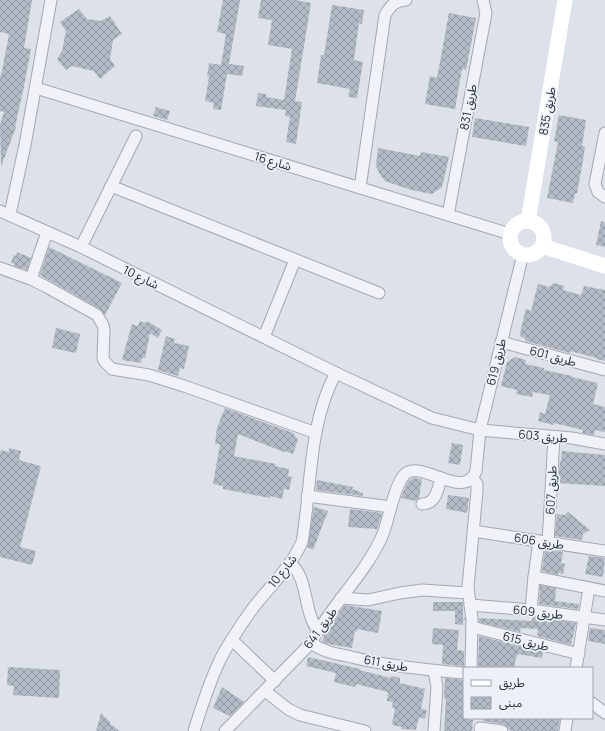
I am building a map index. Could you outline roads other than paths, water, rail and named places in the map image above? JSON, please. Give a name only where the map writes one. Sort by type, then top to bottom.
[{"type":"street","points":[[5,212],[23,157],[51,0]]},
{"type":"street","points":[[360,188],[385,14],[390,6],[398,1],[406,0]]},
{"type":"street","name":"طريق 831","points":[[448,215],[486,13],[483,0]]},
{"type":"street","name":"طريق 835","points":[[528,221],[565,0]]},
{"type":"street","name":"شارع 16","points":[[36,88],[510,234]]},
{"type":"street","points":[[605,133],[595,184],[598,192],[605,197]]},
{"type":"street","points":[[81,247],[136,136]]},
{"type":"street","points":[[111,186],[379,294]]},
{"type":"street","name":"شارع 10","points":[[5,212],[81,247],[336,373],[432,418],[480,430]]},
{"type":"street","points":[[528,221],[533,223],[541,230],[543,235],[542,246],[532,254],[518,253],[511,245],[510,234],[515,226],[528,221]]},
{"type":"street","points":[[31,279],[47,232]]},
{"type":"street","points":[[542,246],[605,266]]},
{"type":"street","name":"طريق 619","points":[[471,667],[472,628],[468,593],[477,487],[474,475],[480,430],[523,254]]},
{"type":"street","points":[[264,337],[295,260]]},
{"type":"street","points":[[0,268],[46,286],[96,316],[100,320],[104,330],[103,358],[112,369],[150,375],[316,433]]},
{"type":"street","name":"طريق 601","points":[[501,342],[605,370]]},
{"type":"street","name":"شارع 10","points":[[194,731],[199,713],[219,663],[232,640],[262,596],[290,563],[302,542],[316,433],[330,384],[336,373]]},
{"type":"street","name":"طريق 603","points":[[480,430],[590,441],[605,444]]},
{"type":"street","name":"طريق 607","points":[[531,610],[534,577],[543,542],[554,437]]},
{"type":"street","name":"طريق 641","points":[[225,731],[311,643],[318,630],[377,546],[383,534],[401,480],[405,474],[411,471],[418,471],[441,478]]},
{"type":"street","points":[[422,504],[425,505],[432,501],[435,497],[441,478],[466,482],[474,475]]},
{"type":"street","points":[[308,496],[392,504]]},
{"type":"street","name":"طريق 606","points":[[473,531],[605,552]]},
{"type":"street","points":[[290,563],[298,572],[312,619],[318,630]]},
{"type":"street","points":[[534,577],[605,591]]},
{"type":"street","points":[[576,667],[589,588]]},
{"type":"street","points":[[341,598],[368,600],[400,592],[422,590],[468,593]]},
{"type":"street","name":"طريق 609","points":[[470,605],[531,610],[605,620]]},
{"type":"street","name":"طريق 615","points":[[472,628],[579,654]]},
{"type":"street","points":[[232,640],[275,681]]},
{"type":"street","name":"طريق 611","points":[[311,643],[318,649],[358,659],[434,671],[463,673]]},
{"type":"street","points":[[434,671],[437,687],[435,731]]},
{"type":"street","points":[[265,691],[288,709],[300,715],[365,731]]},
{"type":"street","points":[[593,705],[605,713]]},
{"type":"street","points":[[565,731],[567,719]]},
{"type":"street","points":[[480,726],[502,731]]}]
